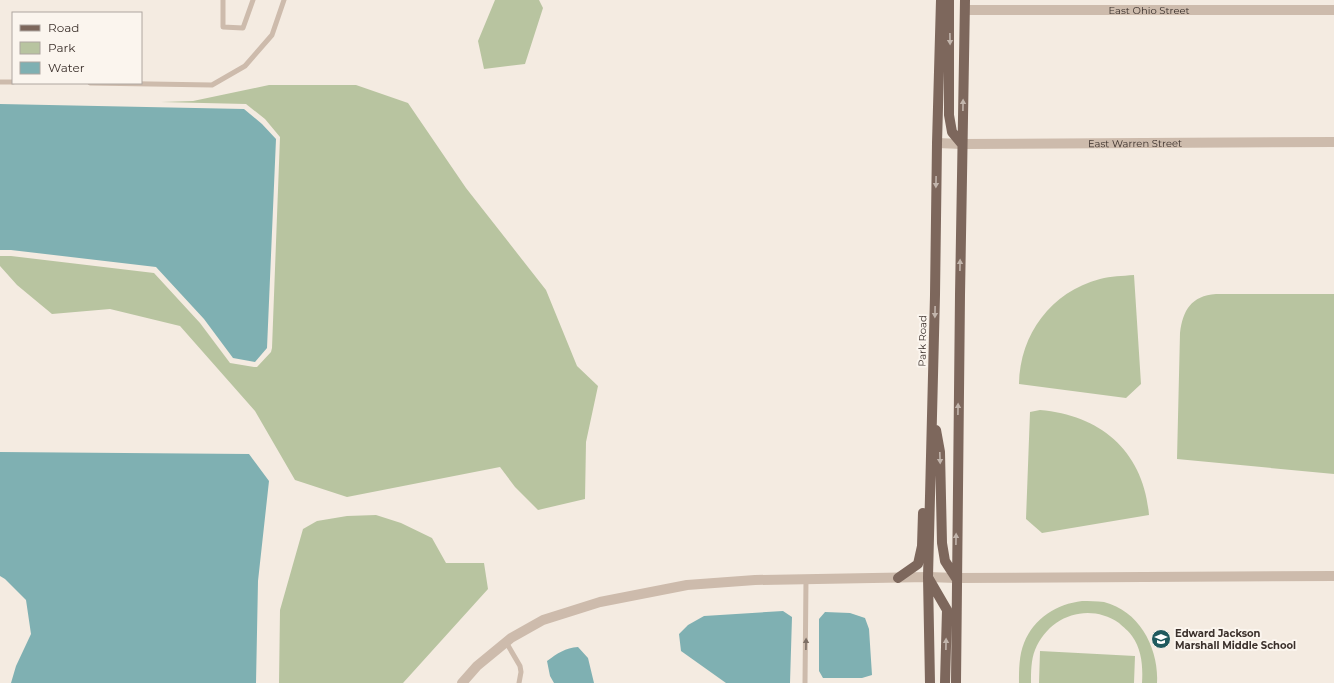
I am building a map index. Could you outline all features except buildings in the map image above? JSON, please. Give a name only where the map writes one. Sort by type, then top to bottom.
[{"type":"main road","name":"Park Road","points":[[930,683],[928,578],[941,0]]},
{"type":"main road","points":[[949,0],[949,116],[952,132],[962,144]]},
{"type":"main road","points":[[956,683],[956,578],[965,5]]},
{"type":"main road","points":[[932,406],[940,452],[942,543],[945,561],[956,578]]},
{"type":"main road","points":[[898,578],[918,564],[922,546],[925,446],[932,406]]},
{"type":"main road","points":[[928,578],[946,610],[945,683]]},
{"type":"street","name":"East Ohio Street","points":[[965,5],[1334,10]]},
{"type":"street","name":"East Warren Street","points":[[937,143],[1334,142]]},
{"type":"street","points":[[462,683],[477,666],[506,642],[543,620],[600,602],[687,585],[755,580],[806,579],[1334,576]]},
{"type":"lane","points":[[223,0],[223,27],[243,28],[253,0]]},
{"type":"lane","points":[[142,84],[212,85],[245,66],[272,35],[284,0]]},
{"type":"lane","points":[[0,82],[12,82]]},
{"type":"lane","points":[[805,683],[806,579]]},
{"type":"lane","points":[[506,642],[520,666],[519,683]]},
{"type":"green space","points":[[495,0],[539,0],[543,8],[525,64],[484,69],[478,41]]},
{"type":"green space","points":[[269,85],[356,85],[408,103],[466,188],[546,290],[577,366],[598,386],[586,442],[585,499],[538,510],[515,487],[500,467],[347,497],[295,480],[255,411],[180,326],[110,309],[52,314],[17,285],[0,266],[0,256],[11,256],[154,273],[200,323],[230,363],[257,367],[271,352],[272,348],[280,137],[265,119],[246,104],[161,102],[193,101]]},
{"type":"green space","points":[[1134,275],[1141,384],[1126,398],[1019,384],[1025,348],[1032,332],[1053,305],[1082,285],[1104,278]]},
{"type":"green space","points":[[1334,294],[1334,474],[1177,459],[1181,325],[1186,311],[1194,301],[1207,295]]},
{"type":"green space","points":[[1040,410],[1062,413],[1082,420],[1100,429],[1116,441],[1128,455],[1138,473],[1145,493],[1149,515],[1042,533],[1026,519],[1030,412]]},
{"type":"green space","points":[[376,515],[401,523],[432,538],[446,563],[484,563],[488,589],[403,683],[279,683],[280,610],[303,529],[317,521],[347,516]]},
{"type":"green space","points":[[1082,601],[1104,602],[1117,607],[1128,614],[1137,623],[1145,633],[1155,657],[1157,683],[1142,683],[1140,653],[1135,641],[1128,631],[1119,623],[1107,617],[1082,613],[1060,621],[1050,628],[1041,638],[1034,654],[1031,683],[1019,683],[1022,648],[1028,634],[1034,626],[1055,609],[1064,605]]},
{"type":"green space","points":[[1040,651],[1135,656],[1134,683],[1039,683]]},
{"type":"water","points":[[0,104],[244,109],[262,124],[276,139],[267,348],[255,362],[233,358],[204,319],[156,267],[0,250]]},
{"type":"water","points":[[0,452],[249,454],[269,481],[258,581],[256,683],[11,683],[16,666],[31,634],[26,600],[0,576]]},
{"type":"water","points":[[783,611],[792,617],[790,683],[726,683],[681,651],[679,634],[688,625],[704,616]]},
{"type":"water","points":[[825,612],[850,613],[865,618],[869,629],[872,675],[862,678],[823,678],[819,671],[819,619]]},
{"type":"water","points":[[578,647],[588,658],[594,683],[554,683],[550,676],[547,661],[562,651],[569,648]]},
{"type":"place","name":"Edward Jackson Marshall Middle School","points":[[1161,639]]}]
